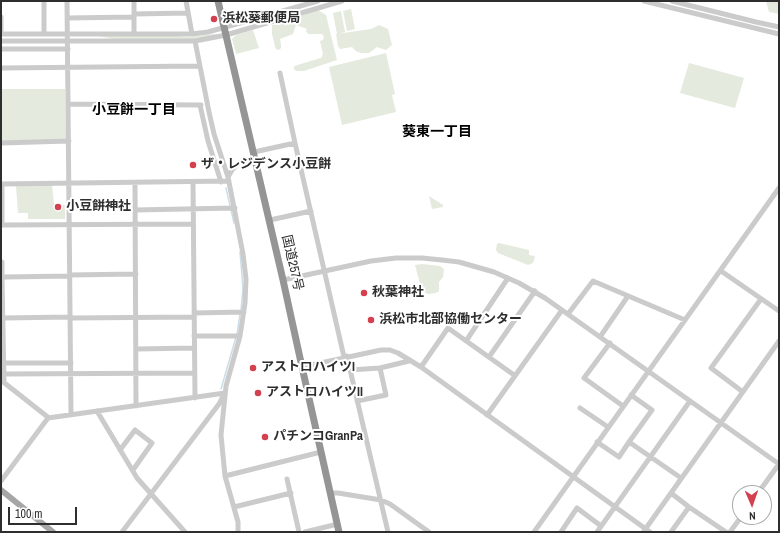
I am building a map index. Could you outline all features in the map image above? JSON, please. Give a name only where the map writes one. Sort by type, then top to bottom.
[{"type":"highway","name":"国道257号","points":[[218,1],[270,220],[339,532]]},
{"type":"main road","points":[[2,493],[53,532]]},
{"type":"street","points":[[44,1],[44,34]]},
{"type":"street","points":[[67,1],[71,415]]},
{"type":"street","points":[[134,1],[134,33]]},
{"type":"street","points":[[186,1],[192,34]]},
{"type":"street","points":[[1,41],[195,41],[318,1]]},
{"type":"street","points":[[1,17],[1,34],[192,34],[225,32],[342,1]]},
{"type":"street","points":[[644,1],[779,34]]},
{"type":"street","points":[[672,1],[779,27]]},
{"type":"street","points":[[67,18],[188,13]]},
{"type":"street","points":[[195,41],[214,134],[228,179],[232,208],[244,254],[246,279],[245,303],[226,386],[221,435],[225,476],[238,522],[238,532]]},
{"type":"street","points":[[1,48],[68,48]]},
{"type":"street","points":[[1,68],[200,66]]},
{"type":"street","points":[[280,73],[324,270],[350,370],[388,532]]},
{"type":"street","points":[[68,104],[200,105],[208,103]]},
{"type":"street","points":[[200,105],[208,141],[221,182]]},
{"type":"street","points":[[1,143],[68,142]]},
{"type":"street","points":[[193,224],[2,225],[1,184],[221,182],[228,179],[232,170],[238,163],[254,155],[295,143]]},
{"type":"street","points":[[193,182],[195,398]]},
{"type":"street","points":[[136,183],[136,406]]},
{"type":"street","points":[[536,531],[597,442],[779,188]]},
{"type":"street","points":[[136,210],[232,208]]},
{"type":"street","points":[[270,220],[311,211]]},
{"type":"street","points":[[283,280],[324,270],[396,258],[422,258],[459,262],[508,278],[535,292],[568,314],[649,370],[779,464],[764,485]]},
{"type":"street","points":[[2,262],[3,381],[49,418]]},
{"type":"street","points":[[721,271],[779,311]]},
{"type":"street","points":[[2,279],[4,277],[136,274]]},
{"type":"street","points":[[466,340],[508,278]]},
{"type":"street","points":[[568,314],[593,281],[685,320]]},
{"type":"street","points":[[489,357],[535,292]]},
{"type":"street","points":[[600,337],[628,296]]},
{"type":"street","points":[[743,392],[711,368],[761,299]]},
{"type":"street","points":[[487,415],[514,375],[562,310]]},
{"type":"street","points":[[2,315],[136,317],[242,312]]},
{"type":"street","points":[[421,367],[448,328],[514,375]]},
{"type":"street","points":[[194,336],[237,336]]},
{"type":"street","points":[[302,367],[346,356],[381,350],[390,350],[398,353],[421,367],[615,506],[646,531],[680,478],[722,422],[779,341]]},
{"type":"street","points":[[610,343],[584,378],[623,406]]},
{"type":"street","points":[[136,349],[194,348]]},
{"type":"street","points":[[350,370],[380,368],[409,361]]},
{"type":"street","points":[[4,363],[71,362]]},
{"type":"street","points":[[357,401],[386,395],[380,368]]},
{"type":"street","points":[[4,374],[194,373]]},
{"type":"street","points":[[1,481],[49,418],[225,393]]},
{"type":"street","points":[[122,532],[219,404],[225,393]]},
{"type":"street","points":[[597,442],[618,457],[629,442],[652,410],[631,395]]},
{"type":"street","points":[[597,532],[690,401]]},
{"type":"street","points":[[580,408],[608,427]]},
{"type":"street","points":[[97,411],[141,483],[185,532]]},
{"type":"street","points":[[120,450],[135,430],[152,443],[133,470]]},
{"type":"street","points":[[629,442],[680,478]]},
{"type":"street","points":[[225,476],[321,452]]},
{"type":"street","points":[[287,479],[299,532]]},
{"type":"street","points":[[234,507],[290,493]]},
{"type":"street","points":[[330,493],[380,500],[390,504],[427,531]]},
{"type":"street","points":[[671,494],[689,508],[726,532]]},
{"type":"street","points":[[561,532],[577,508],[601,526]]},
{"type":"street","points":[[671,532],[689,508]]},
{"type":"street","points":[[305,532],[338,524]]},
{"type":"shaded area","points":[[766,1],[779,1],[779,14],[769,12]]},
{"type":"shaded area","points":[[351,9],[355,29],[347,31],[343,11]]},
{"type":"shaded area","points":[[318,10],[326,15],[337,60],[304,71],[296,71],[294,66],[321,58],[323,54],[320,41],[323,40],[324,37],[322,34],[308,34],[306,31],[307,29],[296,25],[293,34],[280,39],[281,48],[279,50],[275,47],[272,34],[272,25]]},
{"type":"shaded area","points":[[341,11],[345,32],[337,34],[333,13]]},
{"type":"shaded area","points":[[379,25],[388,29],[392,45],[386,50],[377,47],[369,53],[361,53],[352,47],[340,49],[338,46],[336,34],[371,29]]},
{"type":"shaded area","points":[[253,30],[259,48],[236,54],[232,39],[236,35]]},
{"type":"shaded area","points":[[215,34],[215,36],[194,39],[115,39],[98,36],[187,37]]},
{"type":"shaded area","points":[[386,53],[395,94],[392,95],[396,112],[342,125],[329,67]]},
{"type":"shaded area","points":[[689,63],[744,78],[735,108],[680,93]]},
{"type":"shaded area","points":[[1,89],[65,89],[66,141],[1,141]]},
{"type":"shaded area","points":[[52,185],[54,204],[65,205],[65,219],[28,219],[28,213],[18,213],[16,186]]},
{"type":"shaded area","points":[[429,196],[443,205],[443,207],[432,209]]},
{"type":"shaded area","points":[[499,243],[529,250],[529,255],[535,256],[533,263],[528,265],[498,253],[496,250],[497,244]]},
{"type":"shaded area","points":[[422,264],[440,266],[444,269],[443,277],[439,282],[439,291],[436,293],[428,294],[424,292],[423,287],[420,284],[415,265]]},
{"type":"waterway","points":[[226,188],[234,223]]},
{"type":"waterway","points":[[240,252],[243,288],[241,310]]},
{"type":"waterway","points":[[237,334],[240,314]]},
{"type":"waterway","points":[[221,389],[236,337]]},
{"type":"place","name":"浜松葵郵便局","points":[[214,19]]},
{"type":"place","name":"ザ・レジデンス小豆餅","points":[[193,165]]},
{"type":"place","name":"小豆餅神社","points":[[58,207]]},
{"type":"place","name":"秋葉神社","points":[[364,293]]},
{"type":"place","name":"浜松市北部協働センター","points":[[371,320]]},
{"type":"place","name":"アストロハイツI","points":[[253,368]]},
{"type":"place","name":"アストロハイツII","points":[[258,393]]},
{"type":"place","name":"パチンコGranPa","points":[[265,437]]},
{"type":"district","name":"小豆餅一丁目","points":[[134,110]]},
{"type":"district","name":"葵東一丁目","points":[[437,132]]}]
